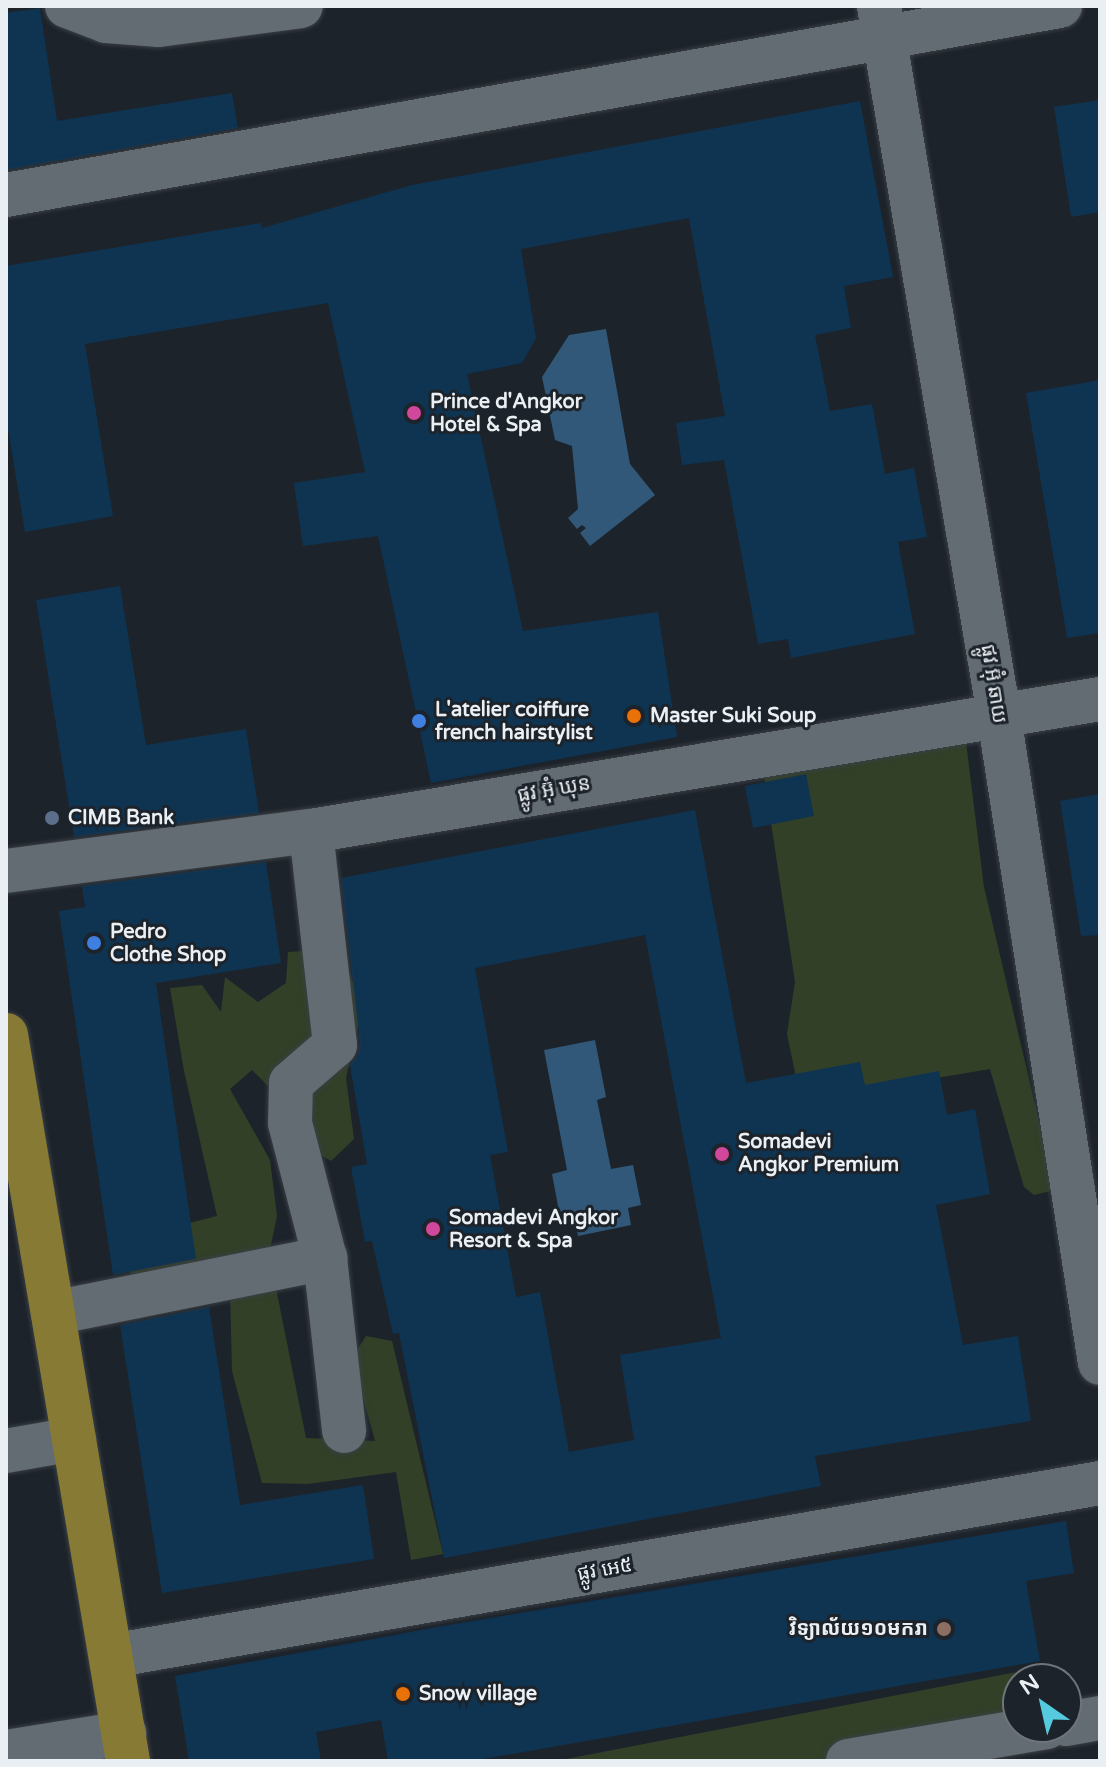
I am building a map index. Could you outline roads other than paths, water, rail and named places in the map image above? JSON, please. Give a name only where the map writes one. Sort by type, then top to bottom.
[{"type":"main road","points":[[6,1035],[20,1203],[50,1300],[126,1747]]},
{"type":"street","points":[[67,6],[106,21],[159,25],[301,6]]},
{"type":"street","points":[[6,195],[882,22],[1060,6]]},
{"type":"street","name":"ផ្លូវ អ៊ុំ ឆាយ","points":[[882,22],[998,715],[1100,1363]]},
{"type":"street","name":"ផ្លូវ អ៊ុំ ឃុន","points":[[6,871],[311,831],[1100,699]]},
{"type":"street","points":[[311,831],[335,1045],[291,1083],[290,1123],[322,1245],[344,1431]]},
{"type":"street","points":[[50,1300],[322,1245]]},
{"type":"street","points":[[6,1451],[74,1439]]},
{"type":"street","name":"ផ្លូវ អេ៥","points":[[111,1656],[1100,1483]]},
{"type":"street","points":[[848,1761],[1002,1735]]},
{"type":"street","points":[[6,1752],[126,1747]]},
{"type":"water","points":[[606,329],[630,464],[655,495],[590,546],[580,533],[586,528],[582,525],[577,529],[568,518],[578,509],[572,446],[555,440],[542,377],[569,335]]},
{"type":"water","points":[[595,1040],[606,1097],[597,1100],[611,1169],[633,1165],[641,1205],[628,1208],[631,1225],[578,1236],[575,1220],[561,1222],[552,1174],[567,1170],[544,1050]]},
{"type":"place","name":"Prince d'Angkor Hotel & Spa","points":[[414,413]]},
{"type":"place","name":"Master Suki Soup","points":[[634,716]]},
{"type":"place","name":"L'atelier coiffure french hairstylist","points":[[419,721]]},
{"type":"place","name":"CIMB Bank","points":[[52,818]]},
{"type":"place","name":"Pedro Clothe Shop","points":[[94,943]]},
{"type":"place","name":"Somadevi Angkor Premium","points":[[722,1154]]},
{"type":"place","name":"Somadevi Angkor Resort & Spa","points":[[433,1229]]},
{"type":"place","name":"វិទ្យាល័យ១០មករា","points":[[944,1629]]},
{"type":"place","name":"Snow village","points":[[403,1694]]}]
